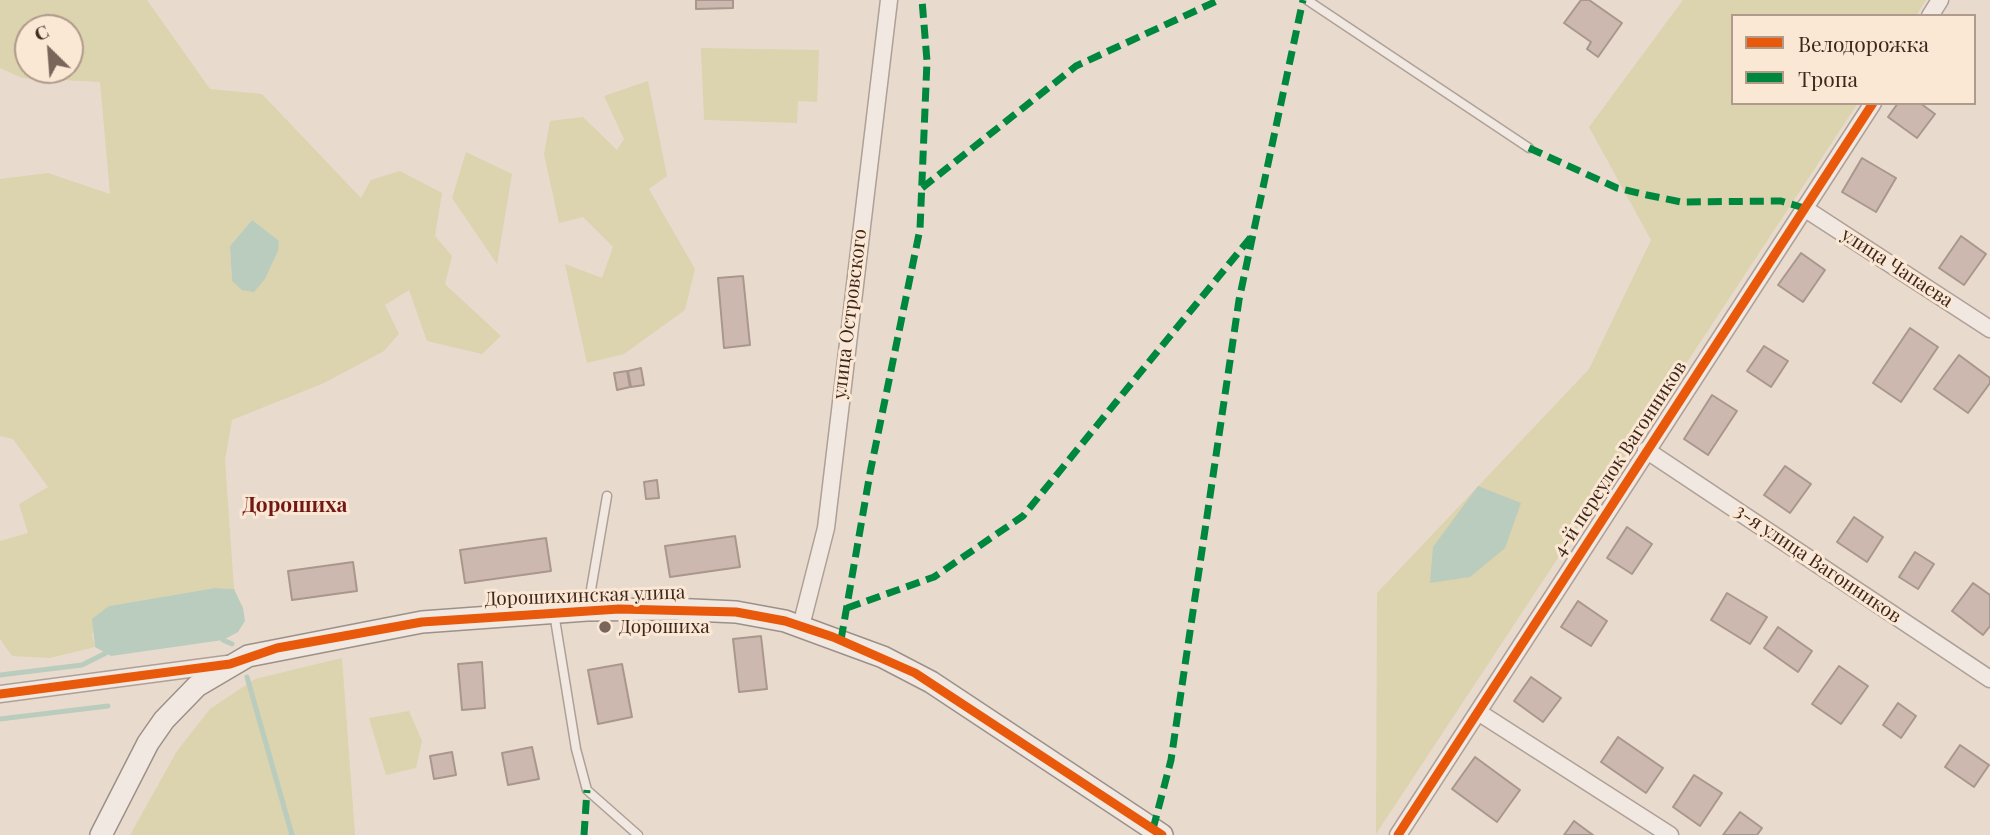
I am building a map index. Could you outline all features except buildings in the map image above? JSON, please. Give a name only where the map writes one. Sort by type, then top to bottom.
[{"type":"street","name":"улица Островского","points":[[801,626],[826,528],[889,0]]},
{"type":"street","name":"4-й переулок Вагонников","points":[[1398,835],[1872,105]]},
{"type":"street","name":"улица Чапаева","points":[[1804,208],[1990,328]]},
{"type":"street","name":"3-я улица Вагонников","points":[[1646,450],[1990,679]]},
{"type":"street","name":"Дорошихинская улица","points":[[0,694],[230,664],[276,648],[422,622],[587,610],[712,610],[801,626],[866,650],[931,682],[1162,835]]},
{"type":"street","points":[[101,835],[148,743],[164,720],[190,692],[230,664]]},
{"type":"street","points":[[1478,712],[1670,835]]},
{"type":"lane","points":[[1307,0],[1530,148]]},
{"type":"lane","points":[[587,610],[607,496]]},
{"type":"lane","points":[[554,613],[576,749],[587,790],[638,835]]},
{"type":"shaded area","points":[[0,0],[147,0],[210,89],[262,94],[361,198],[371,180],[400,171],[442,193],[435,236],[452,256],[445,284],[501,336],[482,354],[427,341],[409,290],[385,305],[399,334],[384,351],[324,383],[232,420],[225,460],[234,589],[215,588],[109,606],[92,634],[95,647],[50,658],[12,656],[0,639],[0,541],[28,533],[19,504],[48,487],[13,439],[0,436],[0,179],[48,173],[110,194],[100,82],[84,81],[84,14],[14,14],[14,74],[0,68]],"holes":[[[252,220],[278,251],[265,279],[254,291],[232,281],[230,246]]]},
{"type":"shaded area","points":[[1683,0],[1926,0],[1917,14],[1731,14],[1731,105],[1857,105],[1376,834],[1377,593],[1589,369],[1651,240],[1589,127]]},
{"type":"shaded area","points":[[701,48],[819,50],[817,102],[798,101],[797,123],[704,120]]},
{"type":"shaded area","points":[[648,81],[667,176],[649,189],[695,269],[685,310],[624,354],[587,363],[565,264],[602,278],[613,247],[583,217],[559,223],[544,154],[550,121],[583,117],[617,150],[624,139],[604,96]]},
{"type":"shaded area","points":[[466,152],[512,174],[497,264],[452,198]]},
{"type":"shaded area","points":[[252,220],[279,241],[278,251],[265,279],[254,292],[242,290],[232,281],[230,246]]},
{"type":"shaded area","points":[[1478,486],[1521,503],[1505,548],[1470,577],[1430,583],[1433,547]]},
{"type":"shaded area","points":[[215,588],[234,589],[243,608],[245,621],[238,632],[223,640],[111,656],[95,647],[92,619],[109,606]]},
{"type":"shaded area","points":[[342,658],[355,835],[130,835],[177,751],[210,709],[255,679]]},
{"type":"shaded area","points":[[409,711],[422,741],[416,768],[386,775],[369,718]]},
{"type":"waterway","points":[[223,640],[232,644]]},
{"type":"waterway","points":[[0,675],[82,665],[106,653]]},
{"type":"waterway","points":[[247,677],[292,835]]},
{"type":"waterway","points":[[0,719],[108,706]]},
{"type":"marked path","points":[[841,640],[870,473],[920,229],[927,61],[922,0]]},
{"type":"marked path","points":[[922,188],[1076,66],[1219,0]]},
{"type":"marked path","points":[[1153,829],[1171,760],[1239,300],[1303,0]]},
{"type":"marked path","points":[[1529,148],[1617,188],[1647,195],[1681,202],[1781,201],[1804,208]]},
{"type":"marked path","points":[[847,608],[934,577],[1023,516],[1251,237]]},
{"type":"marked path","points":[[584,835],[587,790]]},
{"type":"cycle path","points":[[1398,835],[1872,105]]},
{"type":"cycle path","points":[[0,694],[230,664],[277,648],[422,622],[619,609],[736,612],[785,621],[833,637],[915,673],[1162,835]]},
{"type":"place","name":"Дорошиха","points":[[605,627]]},
{"type":"district","name":"Дорошиха","points":[[295,505]]}]
